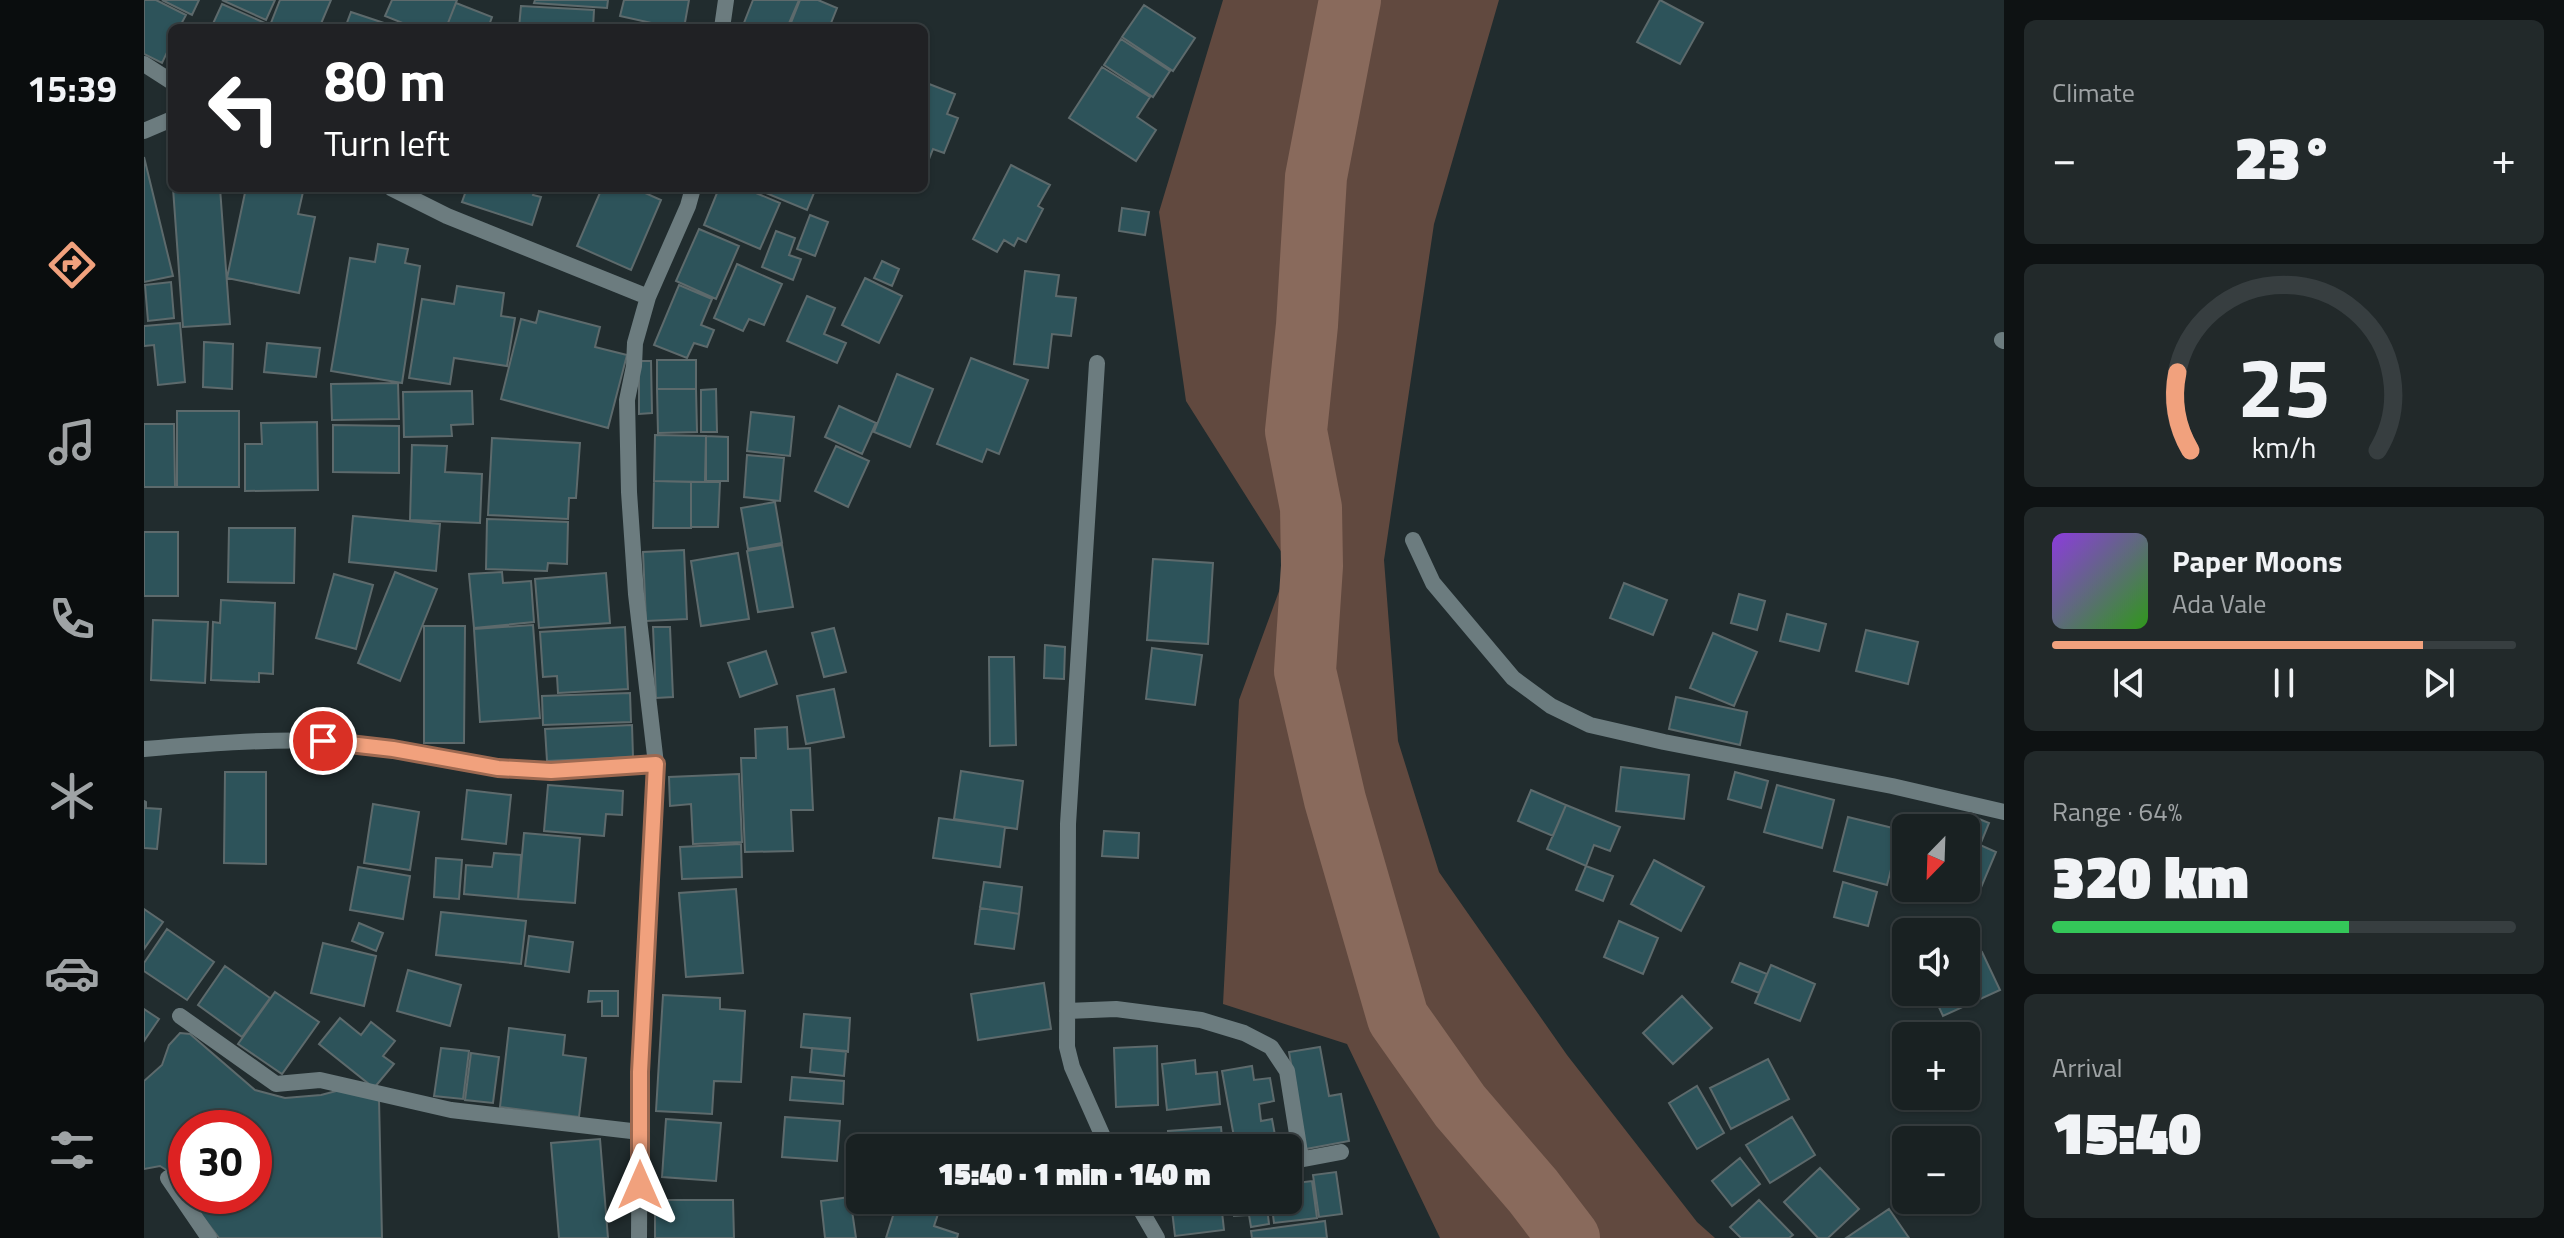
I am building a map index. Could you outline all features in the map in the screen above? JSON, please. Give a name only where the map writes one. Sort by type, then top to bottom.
[{"type":"street","points":[[723,24],[726,0]]},
{"type":"street","points":[[144,64],[168,79]]},
{"type":"street","points":[[144,131],[168,121]]},
{"type":"street","points":[[399,192],[447,216],[648,297]]},
{"type":"street","points":[[639,1238],[640,1072],[656,764],[636,594],[627,400],[635,343],[648,297],[692,192]]},
{"type":"street","points":[[1097,363],[1068,824],[1067,1047],[1072,1067],[1102,1134]]},
{"type":"street","points":[[1413,540],[1433,583],[1513,678],[1551,706],[1590,725],[1892,786],[2004,812]]},
{"type":"street","points":[[144,749],[221,742],[323,741],[393,749],[498,768],[551,771],[656,764]]},
{"type":"street","points":[[1067,1011],[1116,1009],[1201,1020],[1244,1033],[1271,1047],[1287,1071],[1292,1134]]},
{"type":"street","points":[[180,1016],[276,1084],[320,1080],[451,1110],[640,1132]]},
{"type":"street","points":[[1302,1159],[1341,1152]]},
{"type":"street","points":[[193,1214],[209,1238]]},
{"type":"street","points":[[1144,1214],[1157,1238]]},
{"type":"shaded area","points":[[1223,0],[1499,0],[1434,224],[1384,560],[1398,741],[1439,872],[1567,1055],[1697,1222],[1715,1238],[1440,1238],[1347,1044],[1223,1004],[1239,700],[1289,564],[1186,401],[1159,212]]},
{"type":"building","points":[[144,0],[156,0],[186,15],[181,24],[168,24],[168,50],[162,63],[144,54]]},
{"type":"building","points":[[162,0],[199,0],[192,15]]},
{"type":"building","points":[[222,0],[275,0],[266,20]]},
{"type":"building","points":[[280,0],[331,0],[321,24],[271,24]]},
{"type":"building","points":[[392,0],[457,0],[448,24],[405,24],[385,16]]},
{"type":"building","points":[[535,0],[608,0],[607,8],[534,3]]},
{"type":"building","points":[[624,0],[689,0],[685,24],[656,24],[620,16]]},
{"type":"building","points":[[753,0],[799,0],[789,24],[744,24]]},
{"type":"building","points":[[800,0],[818,0],[837,8],[831,24],[791,24]]},
{"type":"building","points":[[1660,0],[1703,23],[1680,64],[1637,42]]},
{"type":"building","points":[[456,3],[492,17],[489,24],[448,24]]},
{"type":"building","points":[[222,4],[265,23],[265,24],[213,24]]},
{"type":"building","points":[[1144,5],[1195,38],[1173,71],[1122,37]]},
{"type":"building","points":[[521,6],[594,10],[593,24],[519,24]]},
{"type":"building","points":[[351,12],[387,24],[346,24]]},
{"type":"building","points":[[1121,39],[1170,71],[1153,97],[1104,65]]},
{"type":"building","points":[[1102,67],[1150,97],[1137,117],[1156,130],[1136,161],[1069,118]]},
{"type":"building","points":[[928,84],[955,94],[947,114],[958,118],[944,153],[933,149],[928,162]]},
{"type":"building","points":[[144,157],[173,276],[144,282]]},
{"type":"building","points":[[1011,165],[1050,185],[1038,206],[1043,209],[1026,242],[1018,238],[1014,246],[1004,240],[997,252],[973,239]]},
{"type":"building","points":[[173,192],[220,192],[230,324],[183,327]]},
{"type":"building","points":[[245,192],[303,192],[298,214],[315,217],[299,293],[227,278]]},
{"type":"building","points":[[466,192],[534,192],[533,195],[541,197],[532,225],[462,202]]},
{"type":"building","points":[[600,192],[643,192],[661,200],[631,270],[577,246]]},
{"type":"building","points":[[717,192],[754,192],[780,203],[760,249],[704,225]]},
{"type":"building","points":[[764,192],[814,192],[807,210]]},
{"type":"building","points":[[1122,208],[1149,212],[1145,235],[1119,231]]},
{"type":"building","points":[[810,215],[828,222],[815,256],[797,249]]},
{"type":"building","points":[[699,229],[739,246],[716,299],[676,281]]},
{"type":"building","points":[[776,231],[795,238],[789,255],[801,259],[793,280],[762,267]]},
{"type":"building","points":[[378,244],[408,249],[405,263],[420,266],[402,383],[331,371],[350,258],[375,262]]},
{"type":"building","points":[[882,261],[899,269],[892,286],[874,278]]},
{"type":"building","points":[[737,264],[782,284],[764,325],[749,319],[743,331],[714,318]]},
{"type":"building","points":[[1025,271],[1059,275],[1056,296],[1076,298],[1071,336],[1052,334],[1048,368],[1014,364]]},
{"type":"building","points":[[865,278],[902,296],[879,343],[842,325]]},
{"type":"building","points":[[171,282],[174,318],[148,321],[145,285]]},
{"type":"building","points":[[679,285],[712,299],[701,325],[714,330],[707,347],[694,343],[687,358],[654,345]]},
{"type":"building","points":[[457,286],[504,293],[501,316],[515,318],[507,366],[454,358],[450,384],[409,378],[422,299],[454,304]]},
{"type":"building","points":[[807,296],[835,308],[824,334],[846,343],[837,363],[787,341]]},
{"type":"building","points":[[539,311],[600,327],[595,347],[627,355],[608,428],[501,399],[521,319],[536,323]]},
{"type":"building","points":[[180,323],[185,382],[158,385],[154,345],[144,346],[144,326]]},
{"type":"building","points":[[204,342],[233,344],[232,389],[203,387]]},
{"type":"building","points":[[267,343],[320,348],[316,377],[264,372]]},
{"type":"building","points":[[971,358],[1028,380],[999,454],[987,449],[982,462],[937,444]]},
{"type":"building","points":[[657,360],[696,360],[696,389],[657,389]]},
{"type":"building","points":[[639,361],[651,361],[652,413],[639,414]]},
{"type":"building","points":[[897,374],[933,389],[910,447],[874,432]]},
{"type":"building","points":[[398,383],[399,419],[332,420],[331,384]]},
{"type":"building","points":[[657,389],[696,389],[697,432],[658,433]]},
{"type":"building","points":[[716,389],[717,432],[701,432],[701,390]]},
{"type":"building","points":[[472,391],[473,424],[451,425],[452,436],[404,437],[403,392]]},
{"type":"building","points":[[839,406],[876,423],[862,454],[825,437]]},
{"type":"building","points":[[177,411],[239,411],[239,487],[177,487]]},
{"type":"building","points":[[751,412],[794,417],[790,456],[747,451]]},
{"type":"building","points":[[317,422],[318,490],[245,491],[245,444],[262,444],[261,423]]},
{"type":"building","points":[[144,424],[174,424],[175,487],[144,487]]},
{"type":"building","points":[[333,425],[399,426],[399,473],[333,472]]},
{"type":"building","points":[[655,435],[706,436],[706,482],[654,481]]},
{"type":"building","points":[[706,436],[728,437],[728,481],[705,481]]},
{"type":"building","points":[[492,438],[580,443],[576,498],[569,498],[568,519],[488,515]]},
{"type":"building","points":[[412,445],[447,446],[445,472],[482,474],[480,523],[410,520]]},
{"type":"building","points":[[836,446],[869,461],[848,507],[815,491]]},
{"type":"building","points":[[747,455],[784,458],[780,501],[744,497]]},
{"type":"building","points":[[654,481],[691,482],[691,528],[653,528]]},
{"type":"building","points":[[691,482],[720,482],[718,527],[691,527]]},
{"type":"building","points":[[775,502],[782,543],[748,549],[741,508]]},
{"type":"building","points":[[353,516],[440,524],[436,571],[349,562]]},
{"type":"building","points":[[487,519],[568,522],[567,564],[548,563],[547,571],[486,569]]},
{"type":"building","points":[[229,528],[295,528],[294,583],[228,582]]},
{"type":"building","points":[[144,532],[178,532],[178,596],[144,596]]},
{"type":"building","points":[[782,545],[793,607],[758,612],[747,551]]},
{"type":"building","points":[[684,550],[687,619],[646,621],[643,552]]},
{"type":"building","points":[[738,553],[749,619],[701,626],[691,561]]},
{"type":"building","points":[[1153,559],[1213,563],[1208,644],[1147,640]]},
{"type":"building","points":[[395,572],[437,589],[400,681],[358,663]]},
{"type":"building","points":[[502,572],[503,583],[531,581],[534,622],[474,628],[469,574]]},
{"type":"building","points":[[606,573],[610,623],[539,628],[535,579]]},
{"type":"building","points":[[334,574],[373,585],[356,649],[316,638]]},
{"type":"building","points":[[1624,583],[1667,600],[1653,635],[1610,618]]},
{"type":"building","points":[[1739,594],[1765,601],[1757,630],[1731,623]]},
{"type":"building","points":[[221,600],[275,603],[273,674],[259,673],[259,682],[211,680],[213,622],[220,623]]},
{"type":"building","points":[[1787,614],[1826,624],[1819,651],[1780,641]]},
{"type":"building","points":[[153,620],[208,622],[205,683],[151,680]]},
{"type":"building","points":[[533,625],[540,718],[480,722],[474,629]]},
{"type":"building","points":[[424,626],[465,626],[464,743],[424,743]]},
{"type":"building","points":[[625,627],[628,689],[558,693],[557,676],[543,677],[540,632]]},
{"type":"building","points":[[653,627],[670,627],[673,697],[656,698]]},
{"type":"building","points":[[834,628],[846,672],[824,677],[812,633]]},
{"type":"building","points":[[1866,630],[1918,642],[1908,684],[1856,671]]},
{"type":"building","points":[[1713,633],[1757,652],[1734,706],[1690,688]]},
{"type":"building","points":[[1045,645],[1065,647],[1064,679],[1044,678]]},
{"type":"building","points":[[1152,648],[1202,655],[1195,705],[1146,699]]},
{"type":"building","points":[[766,651],[777,684],[740,697],[728,663]]},
{"type":"building","points":[[989,657],[1014,657],[1016,745],[990,746]]},
{"type":"building","points":[[834,689],[844,737],[806,744],[797,696]]},
{"type":"building","points":[[630,693],[631,722],[543,725],[542,696]]},
{"type":"building","points":[[1676,697],[1747,712],[1740,745],[1669,729]]},
{"type":"building","points":[[632,725],[633,757],[547,761],[545,729]]},
{"type":"building","points":[[787,727],[788,749],[810,748],[813,810],[791,810],[793,851],[745,852],[741,758],[756,758],[755,729]]},
{"type":"building","points":[[1621,767],[1689,775],[1684,819],[1616,811]]},
{"type":"building","points":[[961,771],[1023,781],[1017,829],[954,819]]},
{"type":"building","points":[[225,772],[266,772],[266,864],[224,863]]},
{"type":"building","points":[[1735,772],[1768,781],[1761,808],[1728,799]]},
{"type":"building","points":[[739,774],[742,842],[693,844],[691,804],[670,806],[669,777]]},
{"type":"building","points":[[548,785],[623,791],[622,815],[606,814],[604,836],[544,831]]},
{"type":"building","points":[[1777,785],[1834,800],[1822,848],[1764,832]]},
{"type":"building","points":[[467,790],[511,795],[506,844],[462,839]]},
{"type":"building","points":[[1531,790],[1566,805],[1553,836],[1518,821]]},
{"type":"building","points":[[144,801],[146,808],[161,809],[157,849],[144,848]]},
{"type":"building","points":[[373,804],[419,812],[410,870],[364,863]]},
{"type":"building","points":[[1566,805],[1620,827],[1610,851],[1594,845],[1586,866],[1547,849]]},
{"type":"building","points":[[1848,817],[1892,828],[1892,865],[1887,885],[1834,871]]},
{"type":"building","points":[[939,818],[1005,827],[1000,867],[933,858]]},
{"type":"building","points":[[1980,819],[1989,823],[1980,845]]},
{"type":"building","points":[[1104,831],[1139,833],[1138,858],[1102,856]]},
{"type":"building","points":[[524,833],[580,838],[575,903],[518,899]]},
{"type":"building","points":[[741,844],[742,877],[682,879],[680,847]]},
{"type":"building","points":[[1980,845],[1996,852],[1980,890]]},
{"type":"building","points":[[494,853],[521,855],[518,899],[464,894],[466,865],[492,867]]},
{"type":"building","points":[[436,858],[462,860],[459,899],[434,897]]},
{"type":"building","points":[[1654,860],[1704,887],[1681,931],[1631,904]]},
{"type":"building","points":[[1586,866],[1613,876],[1603,901],[1576,890]]},
{"type":"building","points":[[358,867],[410,876],[403,919],[350,910]]},
{"type":"building","points":[[984,882],[1022,887],[1019,914],[980,908]]},
{"type":"building","points":[[1843,882],[1877,892],[1868,926],[1834,917]]},
{"type":"building","points":[[736,889],[743,973],[686,977],[679,893]]},
{"type":"building","points":[[980,908],[1019,914],[1014,949],[975,944]]},
{"type":"building","points":[[144,909],[163,922],[144,949]]},
{"type":"building","points":[[441,912],[526,921],[521,964],[436,955]]},
{"type":"building","points":[[1619,921],[1658,938],[1643,974],[1604,957]]},
{"type":"building","points":[[359,923],[383,933],[376,951],[352,941]]},
{"type":"building","points":[[167,929],[214,962],[187,1000],[144,971],[144,963]]},
{"type":"building","points":[[529,936],[573,942],[569,972],[525,966]]},
{"type":"building","points":[[323,943],[376,956],[364,1006],[311,993]]},
{"type":"building","points":[[1980,953],[2000,990],[1980,999]]},
{"type":"building","points":[[1740,963],[1767,974],[1759,993],[1732,982]]},
{"type":"building","points":[[1771,965],[1815,984],[1800,1021],[1755,1003]]},
{"type":"building","points":[[225,966],[270,998],[242,1037],[198,1005]]},
{"type":"building","points":[[408,970],[461,985],[450,1026],[397,1011]]},
{"type":"building","points":[[1044,983],[1051,1029],[978,1040],[971,994]]},
{"type":"building","points":[[589,991],[618,991],[618,1016],[602,1016],[602,1001],[588,1002]]},
{"type":"building","points":[[275,992],[319,1022],[282,1074],[238,1044]]},
{"type":"building","points":[[663,995],[720,998],[720,1009],[745,1011],[741,1082],[714,1081],[712,1114],[656,1111]]},
{"type":"building","points":[[1682,996],[1712,1028],[1673,1064],[1643,1033]]},
{"type":"building","points":[[1938,1006],[1965,1006],[1943,1016]]},
{"type":"building","points":[[144,1009],[159,1019],[144,1041]]},
{"type":"building","points":[[804,1014],[850,1018],[848,1052],[801,1047]]},
{"type":"building","points":[[340,1018],[361,1035],[371,1022],[395,1041],[383,1056],[394,1064],[374,1088],[319,1044]]},
{"type":"building","points":[[509,1028],[565,1035],[563,1055],[586,1058],[579,1117],[500,1107]]},
{"type":"building","points":[[180,1033],[190,1034],[255,1090],[285,1098],[340,1090],[379,1099],[382,1238],[219,1238],[201,1214],[272,1214],[272,1110],[168,1110],[168,1171],[160,1166],[144,1169],[144,1081],[162,1065],[169,1045]]},
{"type":"building","points":[[1157,1046],[1158,1105],[1116,1107],[1114,1048]]},
{"type":"building","points":[[1320,1047],[1329,1096],[1341,1094],[1349,1141],[1306,1149],[1289,1052]]},
{"type":"building","points":[[441,1048],[469,1051],[463,1099],[434,1096]]},
{"type":"building","points":[[812,1048],[846,1051],[844,1076],[810,1072]]},
{"type":"building","points":[[471,1053],[499,1057],[493,1103],[465,1100]]},
{"type":"building","points":[[1768,1059],[1789,1099],[1731,1129],[1710,1088]]},
{"type":"building","points":[[1195,1060],[1196,1074],[1217,1072],[1220,1104],[1167,1110],[1162,1064]]},
{"type":"building","points":[[1252,1066],[1254,1080],[1270,1078],[1274,1101],[1259,1104],[1261,1121],[1272,1119],[1275,1134],[1233,1134],[1222,1071]]},
{"type":"building","points":[[792,1077],[844,1081],[843,1104],[790,1100]]},
{"type":"building","points":[[1697,1086],[1724,1133],[1697,1149],[1669,1103]]},
{"type":"building","points":[[785,1117],[840,1121],[837,1161],[782,1157]]},
{"type":"building","points":[[1792,1117],[1815,1155],[1770,1183],[1746,1145]]},
{"type":"building","points":[[666,1119],[721,1123],[716,1181],[662,1177]]},
{"type":"building","points":[[1221,1127],[1222,1134],[1168,1134],[1168,1131]]},
{"type":"building","points":[[600,1139],[608,1238],[559,1238],[551,1143]]},
{"type":"building","points":[[1740,1158],[1760,1184],[1732,1206],[1712,1181]]},
{"type":"building","points":[[1820,1168],[1859,1209],[1828,1238],[1818,1238],[1784,1202]]},
{"type":"building","points":[[1336,1172],[1342,1214],[1319,1217],[1313,1175]]},
{"type":"building","points":[[1312,1181],[1317,1218],[1274,1223],[1273,1214],[1302,1214],[1302,1182]]},
{"type":"building","points":[[846,1198],[846,1214],[852,1214],[856,1238],[825,1238],[821,1201]]},
{"type":"building","points":[[655,1200],[733,1200],[734,1238],[655,1238]]},
{"type":"building","points":[[1759,1200],[1793,1235],[1789,1238],[1741,1238],[1730,1227]]},
{"type":"building","points":[[1889,1209],[1909,1238],[1846,1238]]},
{"type":"building","points":[[894,1214],[938,1214],[934,1226],[958,1234],[957,1238],[886,1238]]},
{"type":"building","points":[[1172,1214],[1222,1214],[1224,1230],[1175,1236]]},
{"type":"building","points":[[1234,1214],[1268,1214],[1269,1224],[1251,1227],[1249,1215]]},
{"type":"building","points":[[1325,1221],[1327,1238],[1252,1238],[1251,1231]]},
{"type":"waterway","points":[[1350,0],[1316,177],[1307,325],[1296,431],[1311,508],[1312,566],[1305,671],[1335,800],[1398,1018],[1460,1106],[1569,1238]]},
{"type":"route","points":[[323,741],[393,749],[498,768],[551,771],[656,764],[640,1072],[640,1185]]}]
